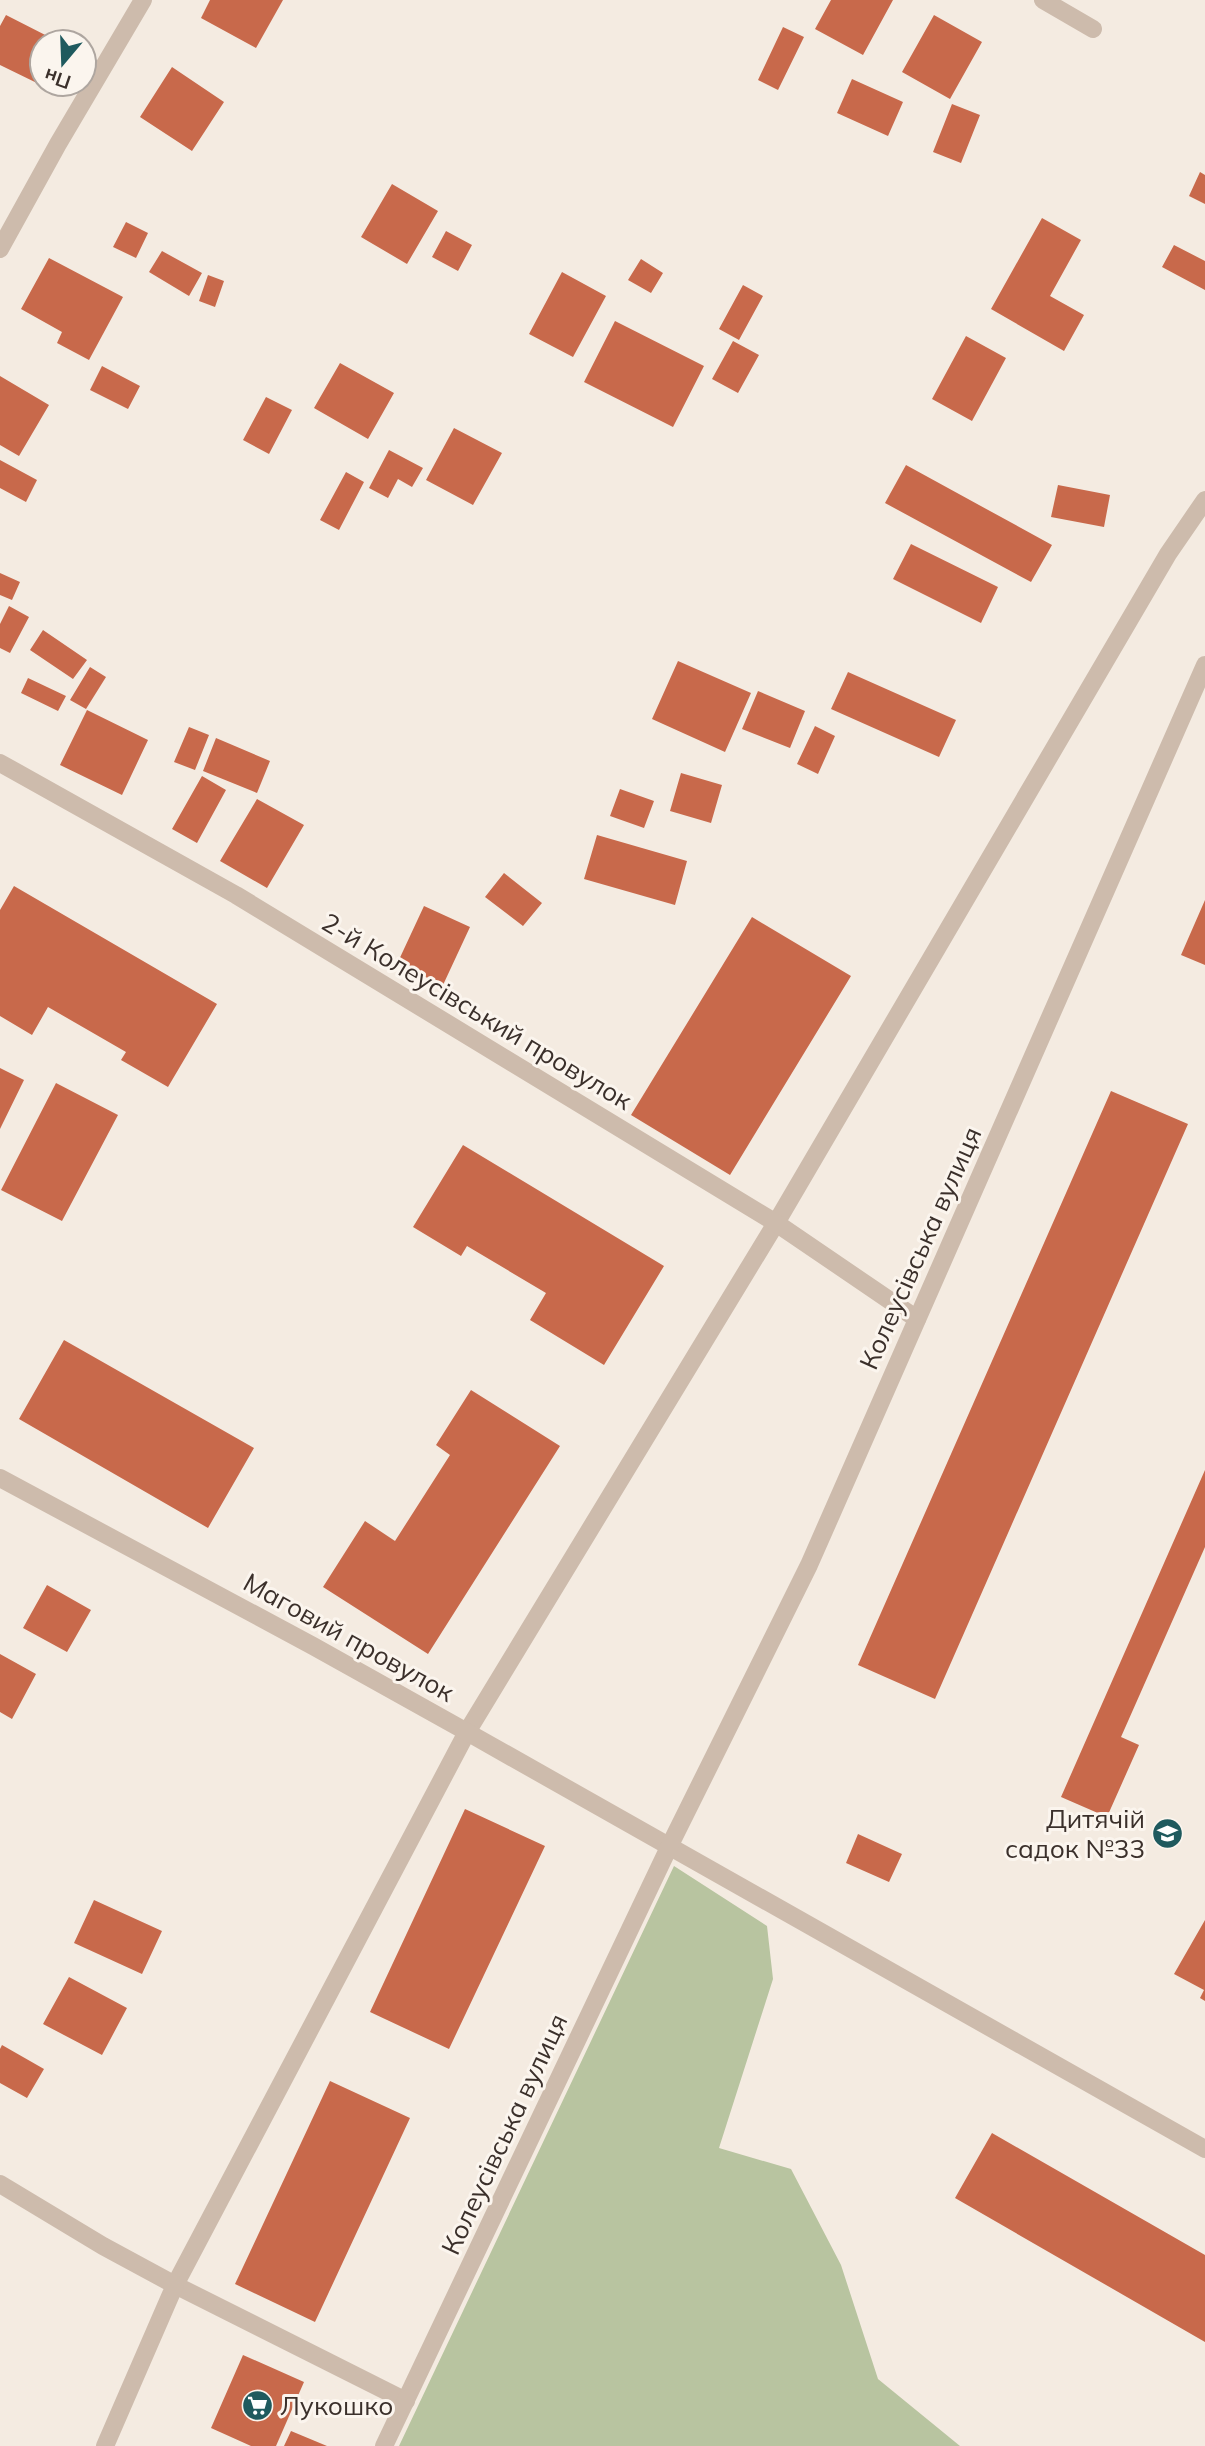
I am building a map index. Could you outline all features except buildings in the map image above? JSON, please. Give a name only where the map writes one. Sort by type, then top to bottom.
[{"type":"street","points":[[0,249],[143,0]]},
{"type":"street","points":[[1043,0],[1093,30]]},
{"type":"street","points":[[105,2446],[175,2286],[467,1732],[776,1223],[1168,554],[1205,500]]},
{"type":"street","name":"Колеусівська вулиця","points":[[384,2446],[670,1845],[809,1565],[1205,665]]},
{"type":"street","name":"2-й Колеусівський провулок","points":[[0,763],[236,895],[776,1223],[917,1319]]},
{"type":"street","name":"Маговий провулок","points":[[0,1478],[313,1646],[670,1845]]},
{"type":"street","points":[[670,1845],[1205,2149]]},
{"type":"street","points":[[0,2185],[175,2286],[406,2401]]},
{"type":"green space","points":[[674,1866],[767,1926],[773,1979],[719,2148],[791,2169],[841,2265],[878,2379],[960,2446],[399,2446]]},
{"type":"place","name":"Дитячій садок №33","points":[[1168,1833]]},
{"type":"place","name":"Лукошко","points":[[257,2405]]}]
